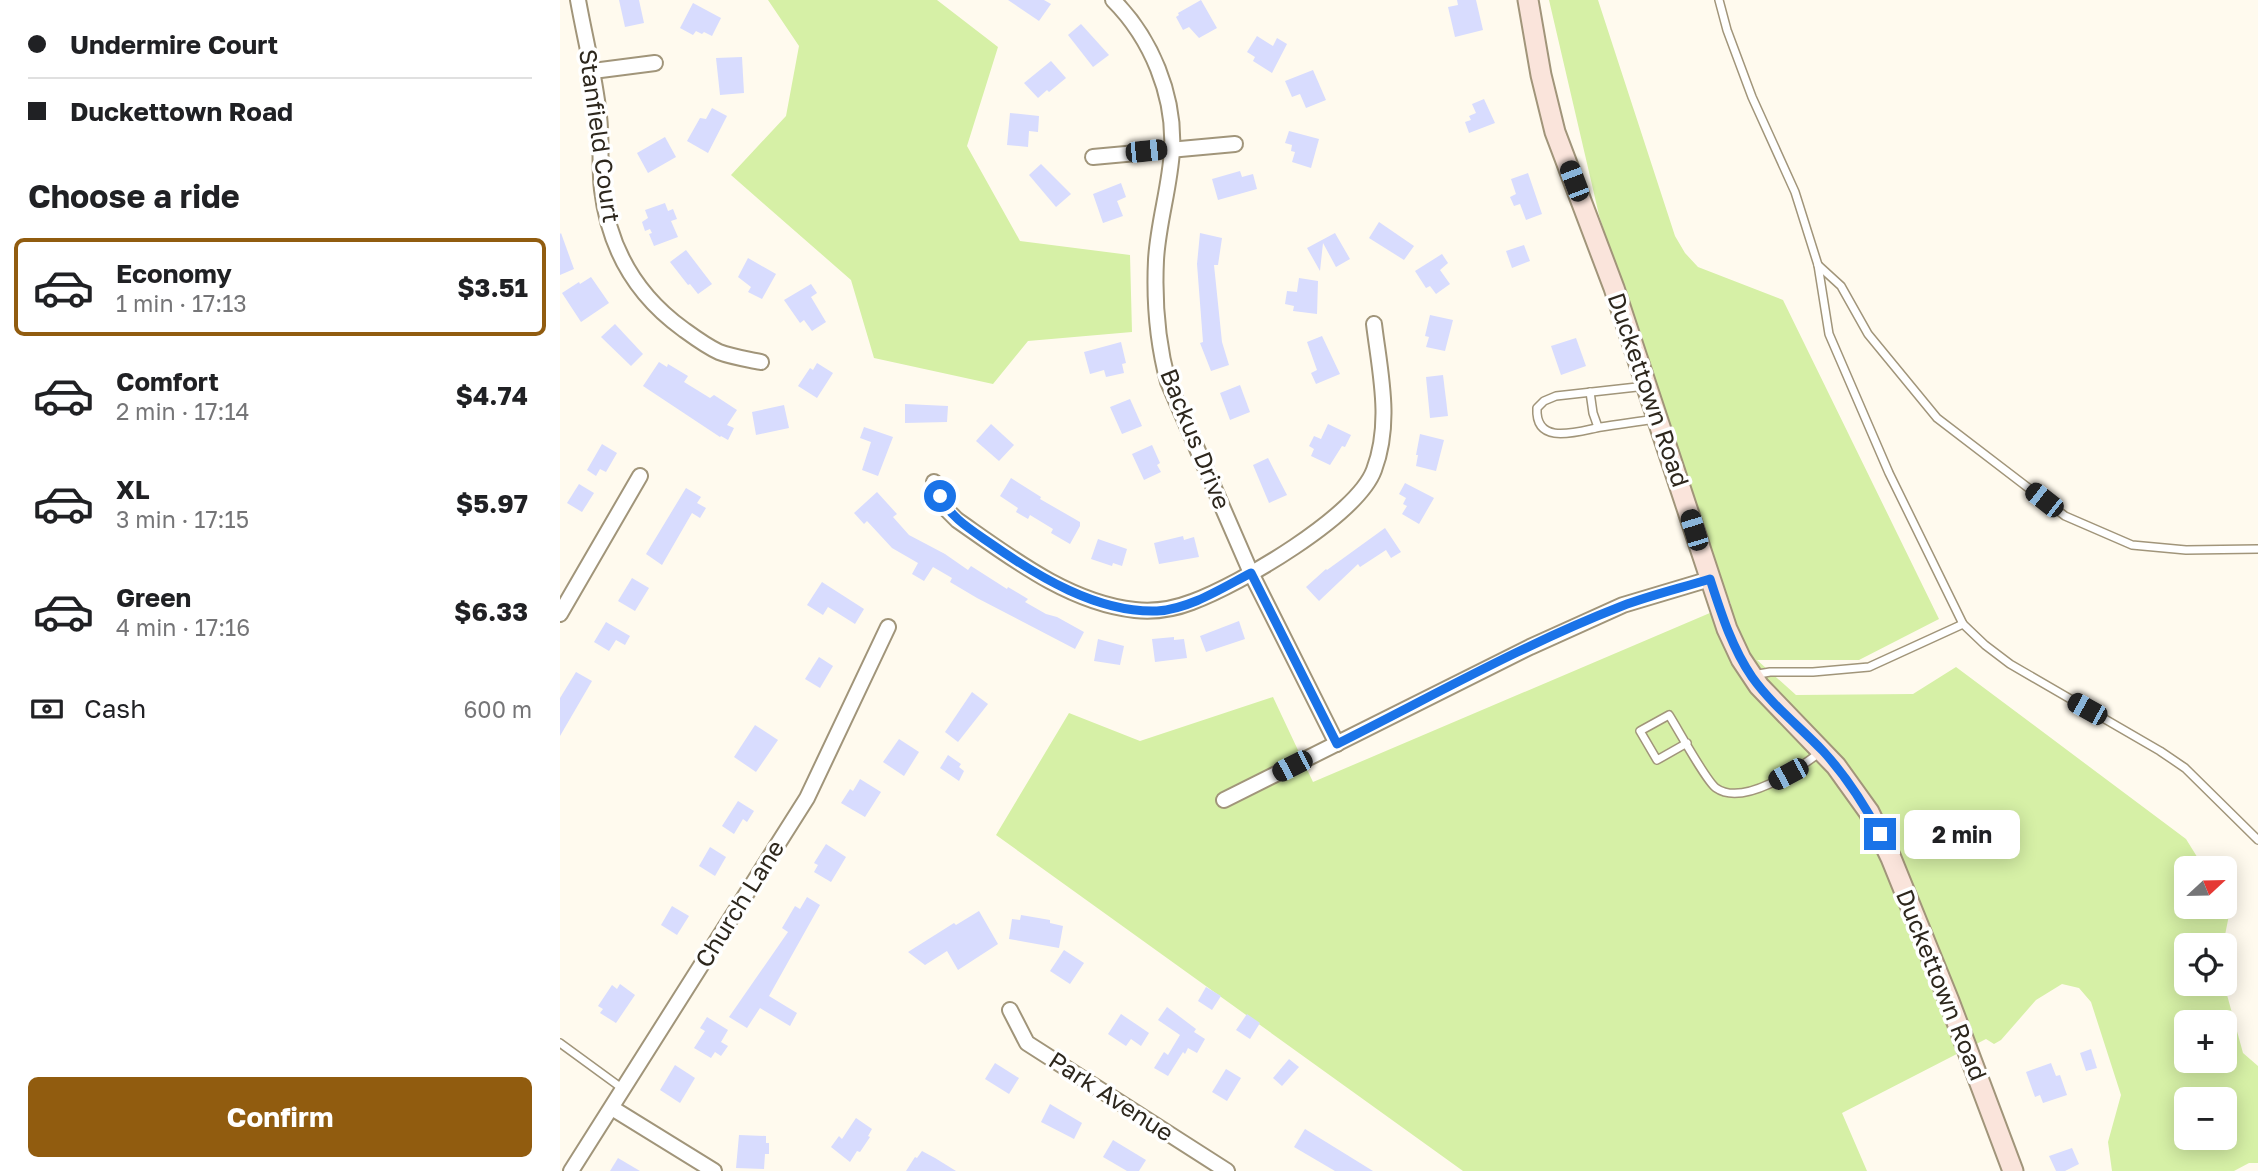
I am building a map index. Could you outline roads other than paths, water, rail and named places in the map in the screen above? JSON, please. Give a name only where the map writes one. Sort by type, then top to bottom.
[{"type":"street","name":"Stanfield Court","points":[[578,0],[600,119],[602,191],[614,240],[625,266],[654,305],[703,343],[720,352],[761,362]]},
{"type":"street","name":"Backus Drive","points":[[1113,0],[1133,24],[1154,59],[1165,89],[1172,149],[1156,258],[1155,314],[1168,382],[1251,573],[1337,744]]},
{"type":"street","name":"Duckettown Road","points":[[1528,0],[1550,114],[1605,263],[1730,636],[1751,676],[1822,750],[1858,795],[1880,834],[1949,1001],[2013,1171]]},
{"type":"street","points":[[593,71],[655,63]]},
{"type":"street","points":[[1093,156],[1235,144]]},
{"type":"street","points":[[934,482],[947,510],[957,520],[1049,580],[1115,607],[1159,611],[1193,602],[1251,573],[1330,522],[1357,497],[1373,472],[1385,427],[1374,324]]},
{"type":"street","points":[[560,614],[640,476]]},
{"type":"street","points":[[1224,800],[1530,647],[1612,611],[1710,579]]},
{"type":"street","name":"Church Lane","points":[[571,1171],[807,798],[888,626]]},
{"type":"street","name":"Park Avenue","points":[[1010,1010],[1027,1043],[1227,1171]]},
{"type":"street","points":[[612,1108],[714,1171]]},
{"type":"lane","points":[[1719,0],[1752,97],[1795,192],[1818,265],[1829,334],[1889,473],[1963,624],[2010,664],[2185,768],[2258,840]]},
{"type":"lane","points":[[1818,265],[1841,285],[1868,334],[1937,418],[2065,516],[2132,545],[2186,550],[2258,548]]},
{"type":"lane","points":[[1646,386],[1556,396],[1536,408],[1536,418],[1543,428],[1550,432],[1570,435],[1598,427],[1657,419]]},
{"type":"lane","points":[[1590,392],[1598,427]]},
{"type":"lane","points":[[1751,676],[1770,672],[1813,672],[1869,667],[1963,624]]},
{"type":"lane","points":[[1687,743],[1657,760],[1640,731],[1669,715],[1687,743],[1714,787],[1728,795],[1743,794],[1774,782],[1803,766],[1822,750]]},
{"type":"lane","points":[[560,1043],[624,1089]]}]
